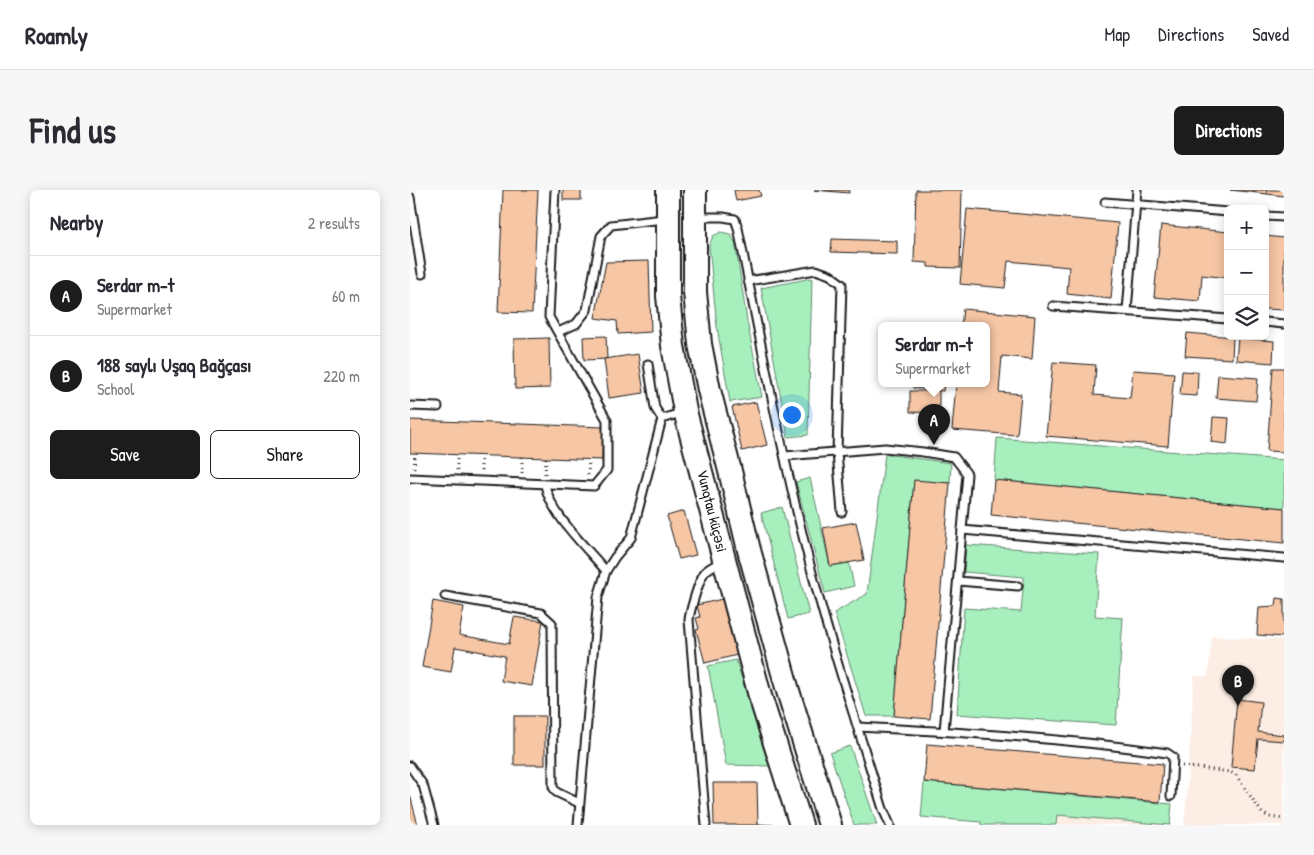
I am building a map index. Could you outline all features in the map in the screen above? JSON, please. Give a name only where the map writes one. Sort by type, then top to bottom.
[{"type":"main road","name":"Vunqtau küçəsi","points":[[668,190],[668,296],[673,346],[686,411],[760,696],[801,825]]},
{"type":"main road","name":"Vunqtau küçəsi","points":[[694,190],[695,292],[700,344],[709,390],[749,550],[788,691],[830,825]]},
{"type":"main road","points":[[668,296],[695,292]]},
{"type":"lane","points":[[410,478],[594,486],[606,470],[607,420],[549,317],[555,190]]},
{"type":"lane","points":[[1127,311],[1137,190]]},
{"type":"lane","points":[[410,197],[422,274]]},
{"type":"lane","points":[[1105,202],[1224,212]]},
{"type":"lane","points":[[1269,216],[1284,217]]},
{"type":"lane","points":[[694,217],[735,219],[777,425],[805,545],[828,633],[890,825]]},
{"type":"lane","points":[[558,332],[576,324],[588,310],[601,236],[611,225],[667,219]]},
{"type":"lane","points":[[748,281],[816,270],[830,275],[842,284],[837,452],[842,512]]},
{"type":"lane","points":[[1053,306],[1224,319]]},
{"type":"lane","points":[[1269,322],[1284,324]]},
{"type":"lane","points":[[578,825],[598,597],[606,571],[631,538],[662,419],[655,408],[648,364]]},
{"type":"lane","points":[[410,406],[438,407]]},
{"type":"lane","points":[[662,419],[686,411]]},
{"type":"lane","points":[[785,456],[885,448],[954,457],[967,474],[944,731]]},
{"type":"lane","points":[[545,485],[547,496],[554,509],[606,571]]},
{"type":"lane","points":[[962,530],[1284,558]]},
{"type":"lane","points":[[706,825],[690,612],[703,574],[709,568],[724,561]]},
{"type":"lane","points":[[958,581],[1018,586]]},
{"type":"lane","points":[[445,596],[541,612],[552,623],[553,787],[556,792],[580,802]]},
{"type":"lane","points":[[858,727],[944,731],[1088,743],[1167,753],[1173,758],[1174,765],[1172,796]]},
{"type":"lane","points":[[410,766],[423,784],[434,825]]},
{"type":"path","points":[[1174,765],[1230,772],[1236,775],[1262,813],[1269,817],[1284,819]]},
{"type":"shaded area","points":[[1212,636],[1284,640],[1284,825],[1184,825],[1194,676],[1208,676]]},
{"type":"shaded area","points":[[1057,815],[1170,825],[1056,825]]},
{"type":"green space","points":[[721,232],[730,234],[735,242],[747,321],[762,397],[730,402],[717,327],[709,246],[713,236]]},
{"type":"green space","points":[[812,278],[808,435],[788,437],[761,288]]},
{"type":"green space","points":[[997,438],[1284,460],[1284,508],[994,480]]},
{"type":"green space","points":[[885,454],[951,463],[950,483],[914,481],[894,716],[866,716],[834,613],[867,594]]},
{"type":"green space","points":[[810,478],[830,566],[849,563],[854,586],[825,593],[796,482]]},
{"type":"green space","points":[[782,507],[809,614],[788,619],[761,513]]},
{"type":"green space","points":[[966,545],[1099,554],[1095,616],[1123,618],[1116,725],[957,714],[964,608],[1021,612],[1024,577],[964,572]]},
{"type":"green space","points":[[736,660],[769,766],[726,765],[708,666]]},
{"type":"green space","points":[[850,746],[877,825],[854,825],[830,753]]},
{"type":"green space","points":[[924,782],[1172,804],[1170,825],[1057,815],[1056,825],[981,825],[981,822],[921,817]]},
{"type":"building","points":[[503,190],[538,190],[532,313],[498,312]]},
{"type":"building","points":[[563,190],[581,190],[581,200],[563,200]]},
{"type":"building","points":[[734,190],[759,190],[761,196],[736,201]]},
{"type":"building","points":[[814,190],[849,190],[849,193]]},
{"type":"building","points":[[916,190],[962,190],[960,268],[928,267],[928,263],[914,262]]},
{"type":"building","points":[[1230,190],[1267,190],[1267,194]]},
{"type":"building","points":[[1267,190],[1284,190],[1284,196],[1267,194]]},
{"type":"building","points":[[967,209],[1118,223],[1111,299],[1067,294],[1069,267],[1008,261],[1005,288],[960,284]]},
{"type":"building","points":[[1161,225],[1224,232],[1224,278],[1202,275],[1200,301],[1154,297]]},
{"type":"building","points":[[1269,236],[1284,238],[1284,310],[1269,309]]},
{"type":"building","points":[[832,239],[897,241],[897,254],[831,252]]},
{"type":"building","points":[[649,261],[651,332],[618,334],[617,321],[595,318],[606,262]]},
{"type":"building","points":[[963,309],[1035,316],[1032,359],[1002,356],[999,392],[1021,394],[1017,435],[952,430],[956,387],[990,387],[990,322],[961,322]]},
{"type":"building","points":[[1187,333],[1224,336],[1224,340],[1233,340],[1232,359],[1185,356]]},
{"type":"building","points":[[606,336],[607,359],[584,360],[583,337]]},
{"type":"building","points":[[549,338],[550,388],[515,389],[514,339]]},
{"type":"building","points":[[1238,340],[1274,341],[1273,363],[1236,360]]},
{"type":"building","points":[[638,354],[644,393],[609,398],[604,359]]},
{"type":"building","points":[[1053,362],[1096,365],[1094,395],[1130,398],[1133,370],[1174,373],[1168,446],[1046,436]]},
{"type":"building","points":[[1273,368],[1284,368],[1284,452],[1267,451]]},
{"type":"building","points":[[1182,371],[1198,372],[1197,396],[1180,395]]},
{"type":"building","points":[[1218,375],[1258,378],[1256,401],[1216,398]]},
{"type":"building","points":[[913,387],[944,387],[943,391]]},
{"type":"building","points":[[910,391],[939,391],[939,413],[910,412]]},
{"type":"building","points":[[756,402],[767,445],[742,451],[732,407]]},
{"type":"building","points":[[1213,417],[1229,418],[1227,444],[1211,442]]},
{"type":"building","points":[[410,420],[603,427],[602,460],[410,453]]},
{"type":"building","points":[[914,480],[950,483],[930,719],[894,716]]},
{"type":"building","points":[[994,480],[1284,508],[1284,543],[991,515]]},
{"type":"building","points":[[684,511],[696,555],[679,559],[667,516]]},
{"type":"building","points":[[856,522],[864,560],[830,566],[823,528]]},
{"type":"building","points":[[1277,598],[1284,599],[1284,637],[1257,635],[1259,607],[1276,606]]},
{"type":"building","points":[[722,599],[737,655],[705,663],[696,630],[699,629],[696,618],[700,617],[697,605]]},
{"type":"building","points":[[433,601],[464,607],[459,635],[509,644],[514,617],[543,621],[532,686],[501,681],[505,656],[455,647],[451,672],[422,667]]},
{"type":"building","points":[[1237,699],[1261,702],[1258,732],[1284,735],[1284,741],[1258,739],[1255,769],[1231,767]]},
{"type":"building","points":[[514,716],[545,716],[545,765],[514,765]]},
{"type":"building","points":[[927,744],[1163,764],[1160,802],[924,782]]},
{"type":"building","points":[[713,783],[757,783],[758,824],[773,825],[714,825]]},
{"type":"building","points":[[410,795],[418,825],[410,825]]},
{"type":"place","name":"Serdar m-t","points":[[934,445]]},
{"type":"place","name":"188 saylı Uşaq Bağçası","points":[[1238,706]]}]
